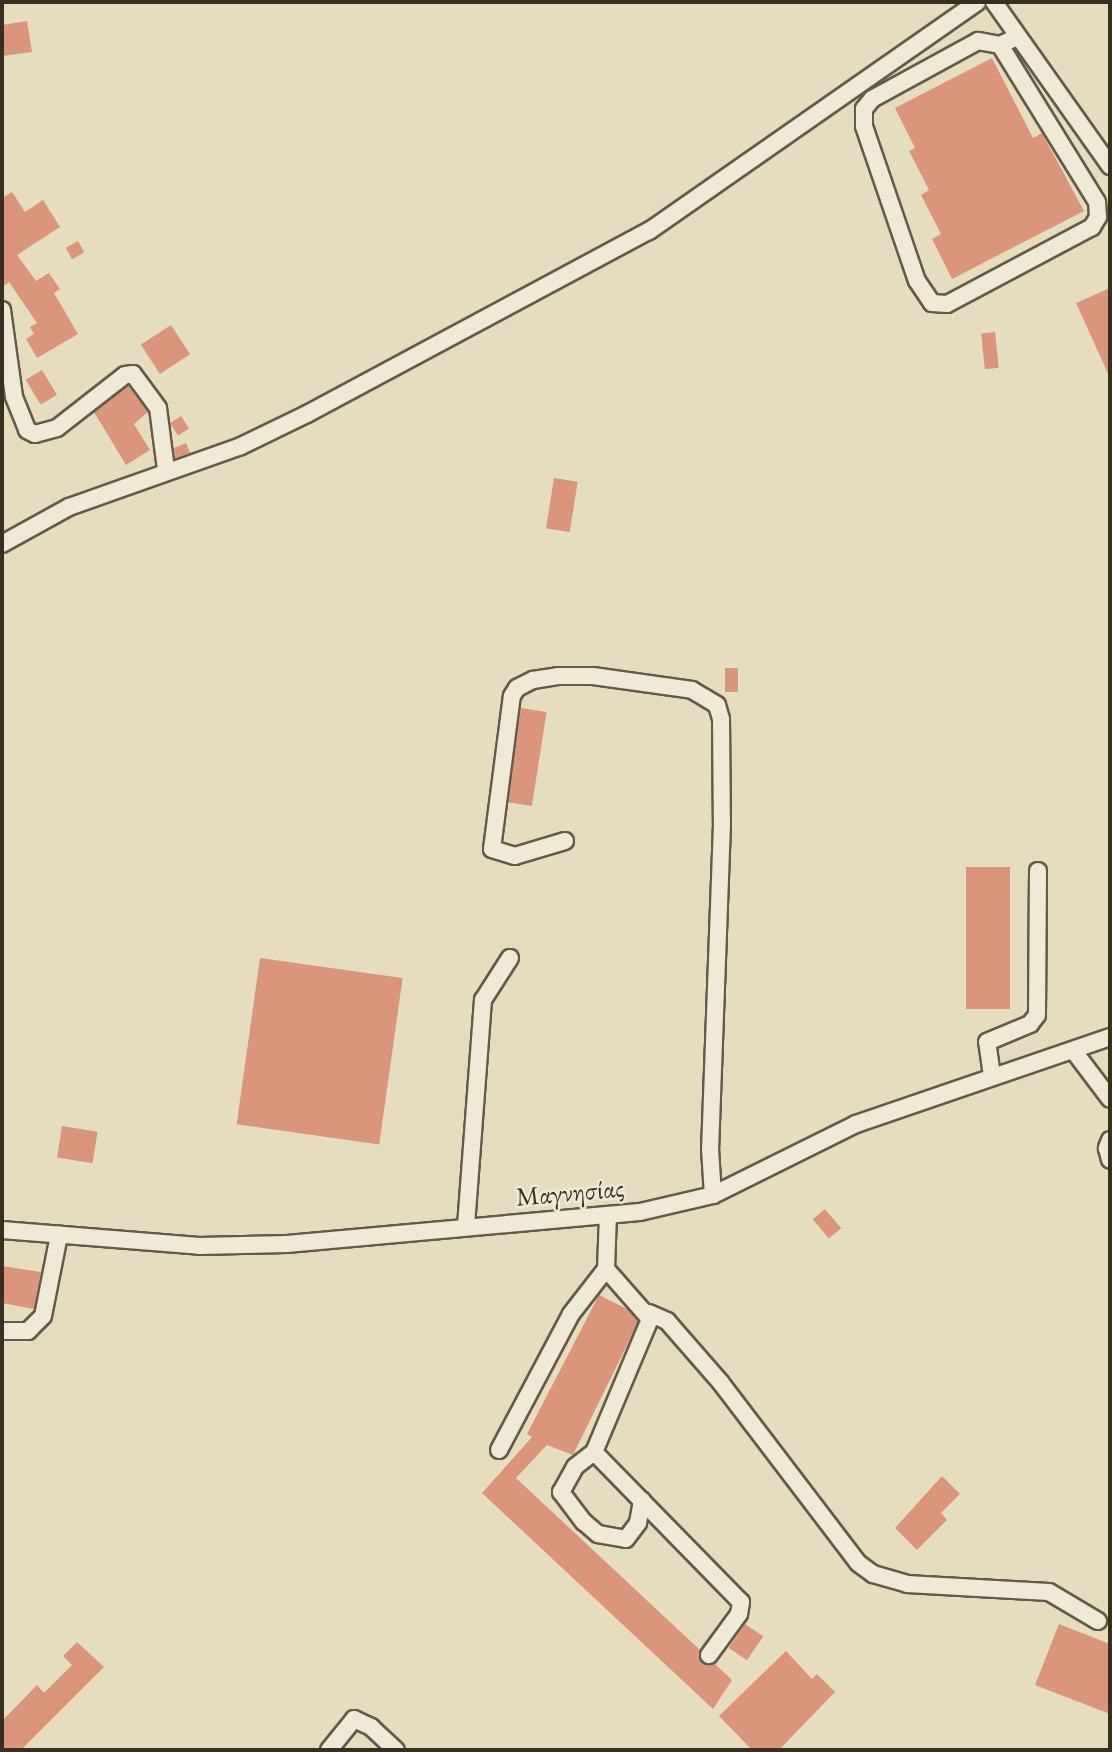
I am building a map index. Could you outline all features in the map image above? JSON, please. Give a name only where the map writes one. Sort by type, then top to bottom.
[{"type":"street","points":[[2,544],[69,508],[166,470],[241,446],[307,414],[649,231],[977,2]]},
{"type":"street","points":[[993,2],[1008,41],[1097,202],[1098,217],[1092,227],[947,304],[932,303],[917,281],[864,126],[864,109],[872,99],[978,41],[1008,41]]},
{"type":"street","points":[[1008,41],[1110,166]]},
{"type":"street","points":[[2,310],[14,397],[27,430],[35,434],[57,428],[125,375],[133,374],[158,408],[166,470]]},
{"type":"street","points":[[565,841],[515,856],[492,849],[512,696],[517,688],[533,680],[593,676],[692,690],[716,705],[721,719],[722,824],[710,1149],[713,1195]]},
{"type":"street","points":[[992,1076],[987,1042],[1030,1024],[1037,1015],[1038,871]]},
{"type":"street","points":[[466,1226],[483,1000],[510,958]]},
{"type":"street","name":"Μαγνησίας","points":[[2,1230],[199,1245],[287,1244],[608,1215],[713,1195],[856,1124],[1110,1037]]},
{"type":"street","points":[[1073,1051],[1110,1099]]},
{"type":"street","points":[[1110,1140],[1110,1160]]},
{"type":"street","points":[[499,1450],[571,1314],[606,1269],[608,1215]]},
{"type":"street","points":[[2,1331],[28,1331],[43,1316],[59,1235]]},
{"type":"street","points":[[606,1269],[649,1313],[667,1321],[712,1373],[858,1563],[873,1574],[907,1584],[1049,1592],[1098,1621]]},
{"type":"street","points":[[642,1500],[638,1523],[626,1539],[598,1534],[584,1522],[561,1492],[575,1467],[594,1452],[649,1313]]},
{"type":"street","points":[[594,1452],[741,1602],[739,1614],[709,1655]]},
{"type":"street","points":[[329,1750],[354,1719],[371,1727],[396,1750]]},
{"type":"building","points":[[27,21],[32,52],[2,56],[2,25]]},
{"type":"building","points":[[992,58],[1033,138],[1042,133],[1084,211],[952,279],[932,239],[941,234],[921,195],[929,190],[909,151],[915,148],[895,108]]},
{"type":"building","points":[[12,192],[25,212],[43,200],[60,227],[17,255],[36,281],[49,273],[60,289],[54,293],[78,334],[37,358],[26,339],[34,334],[30,327],[37,323],[9,282],[2,287],[2,198]]},
{"type":"building","points":[[78,241],[84,252],[72,259],[66,248]]},
{"type":"building","points":[[1110,288],[1110,378],[1076,303]]},
{"type":"building","points":[[171,325],[190,354],[160,374],[141,345]]},
{"type":"building","points":[[995,332],[999,368],[985,369],[981,333]]},
{"type":"building","points":[[42,370],[57,395],[41,405],[26,380]]},
{"type":"building","points":[[128,386],[148,412],[134,424],[150,450],[126,465],[94,412]]},
{"type":"building","points":[[181,416],[189,429],[178,436],[170,423]]},
{"type":"building","points":[[186,443],[190,453],[175,458],[174,448]]},
{"type":"building","points":[[554,478],[578,482],[570,532],[546,528]]},
{"type":"building","points":[[725,668],[738,668],[738,692],[725,692]]},
{"type":"building","points":[[521,708],[547,712],[532,806],[506,802]]},
{"type":"building","points":[[966,867],[1010,867],[1010,1009],[966,1009]]},
{"type":"building","points":[[260,958],[403,978],[379,1144],[237,1124]]},
{"type":"building","points":[[62,1126],[98,1132],[93,1163],[57,1158]]},
{"type":"building","points":[[825,1209],[841,1228],[829,1238],[813,1219]]},
{"type":"building","points":[[2,1266],[41,1272],[34,1309],[2,1303]]},
{"type":"building","points":[[599,1295],[627,1309],[638,1321],[632,1335],[573,1455],[547,1445],[516,1478],[700,1650],[702,1663],[715,1664],[732,1680],[713,1709],[482,1493],[532,1437],[527,1434]]},
{"type":"building","points":[[942,1476],[960,1494],[941,1513],[947,1520],[917,1550],[895,1528]]},
{"type":"building","points":[[745,1624],[763,1636],[747,1660],[729,1648]]},
{"type":"building","points":[[1059,1624],[1110,1644],[1110,1714],[1035,1685]]},
{"type":"building","points":[[77,1642],[104,1667],[21,1750],[2,1750],[2,1721],[37,1685],[44,1693],[72,1665],[63,1656]]},
{"type":"building","points":[[786,1651],[812,1679],[817,1674],[835,1692],[779,1750],[752,1750],[719,1716]]}]
